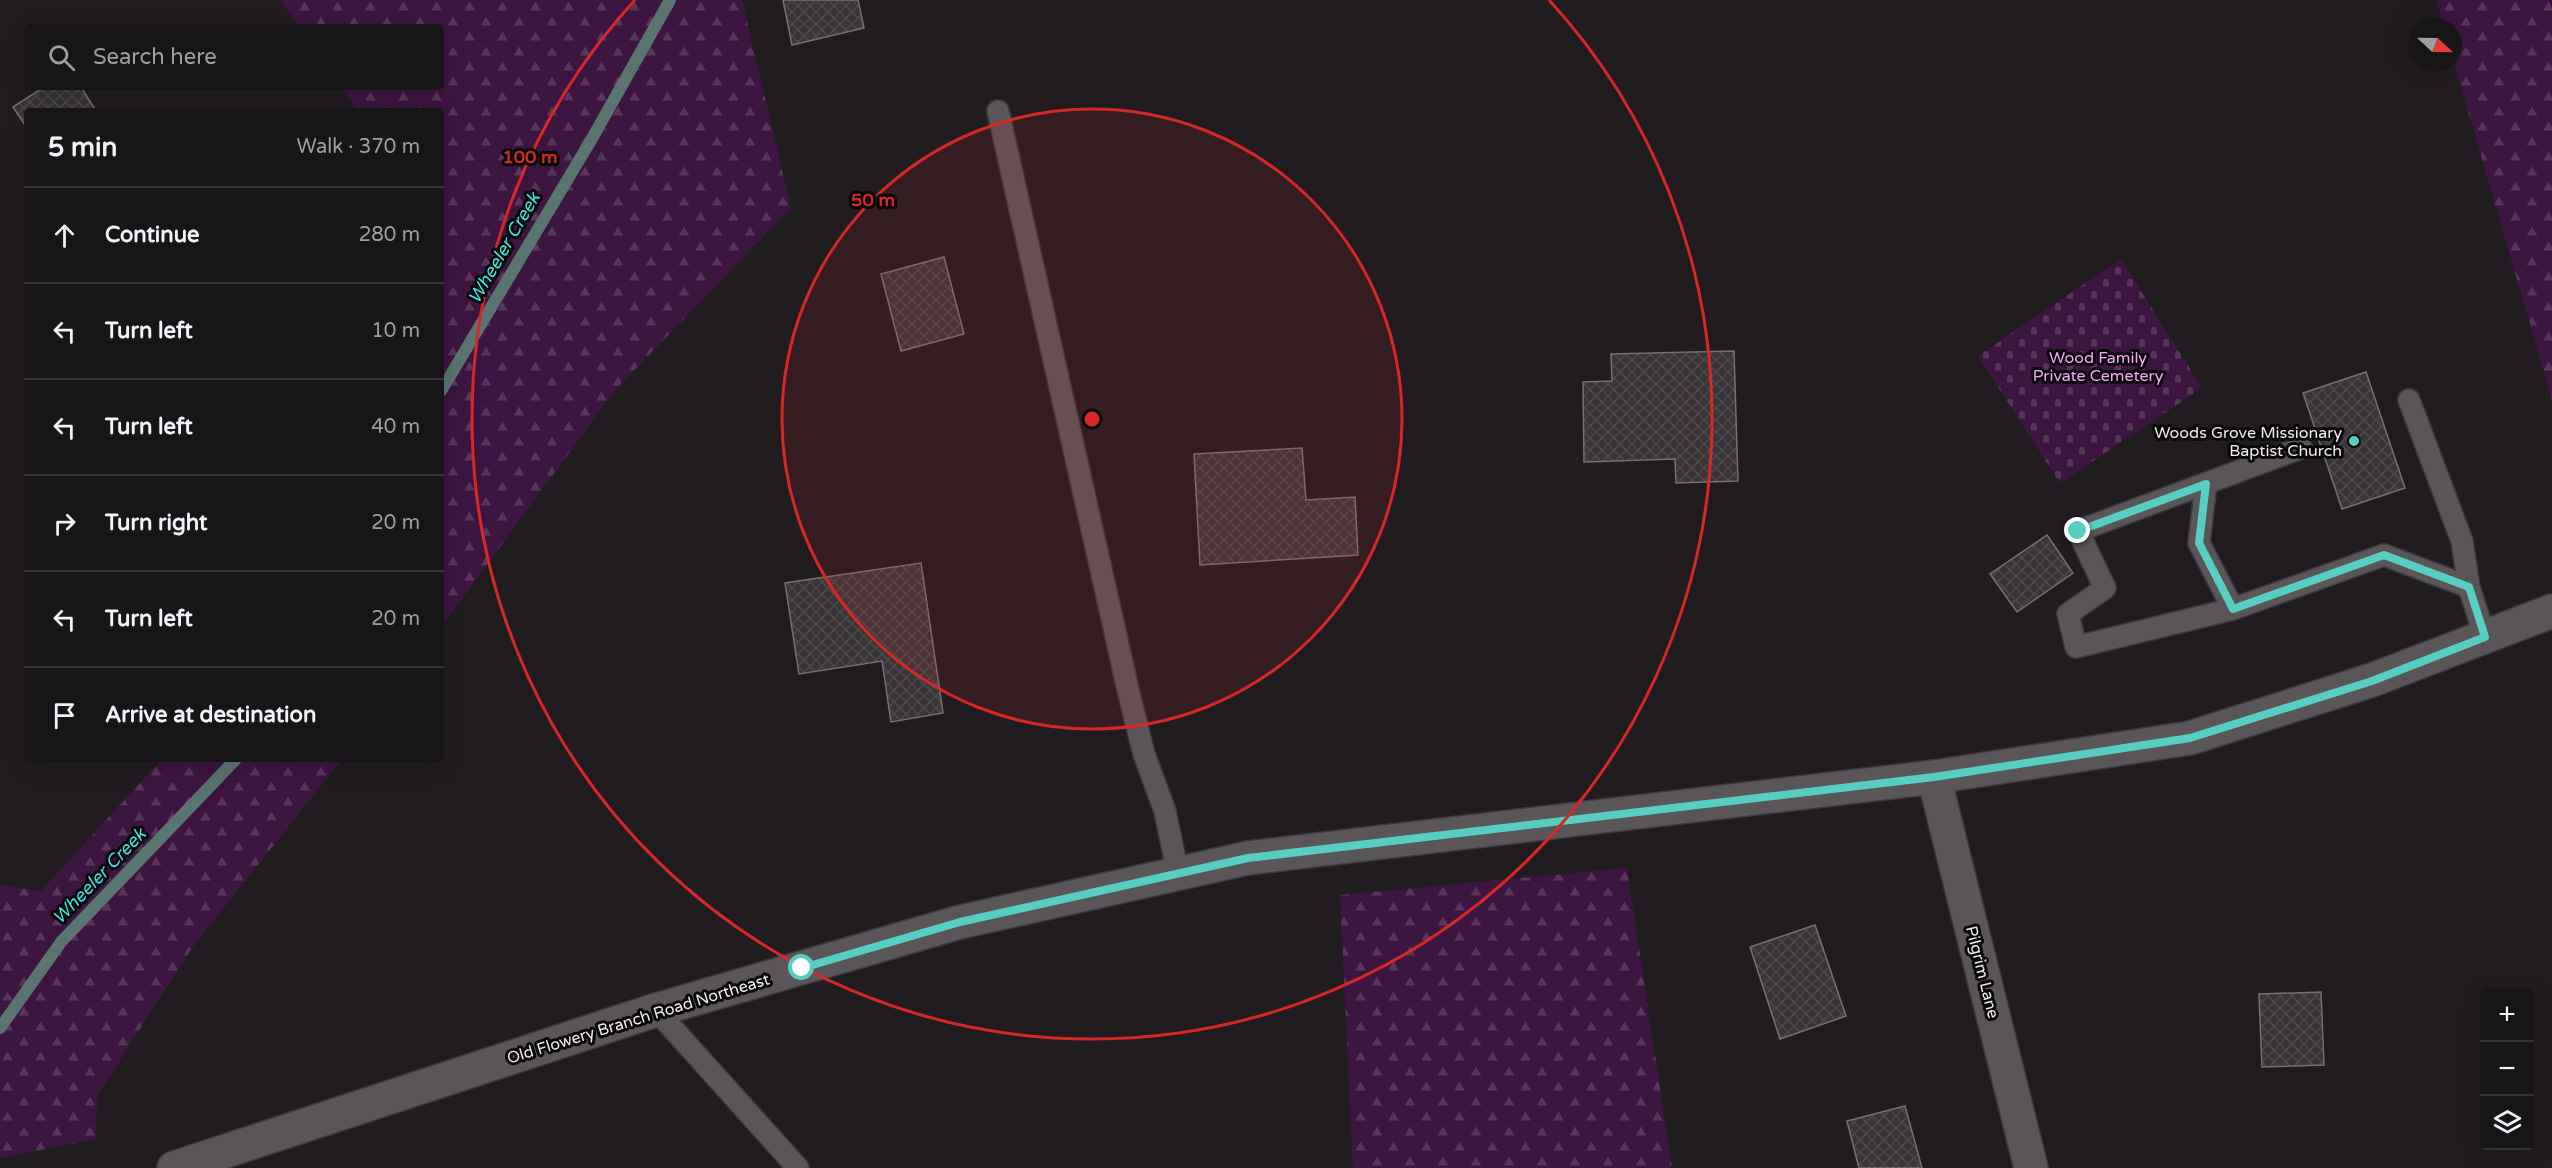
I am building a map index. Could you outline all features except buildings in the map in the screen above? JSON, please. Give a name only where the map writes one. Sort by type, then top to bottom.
[{"type":"street","name":"Old Flowery Branch Road Northeast","points":[[174,1168],[656,1010],[960,922],[1248,858],[1934,777],[2190,738],[2372,681],[2552,611]]},
{"type":"street","name":"Pilgrim Lane","points":[[1934,777],[2031,1168]]},
{"type":"lane","points":[[998,111],[1144,754],[1166,811],[1178,874]]},
{"type":"lane","points":[[2409,400],[2462,541],[2469,587],[2485,637]]},
{"type":"lane","points":[[2301,448],[2078,531],[2105,588],[2068,614],[2076,647],[2233,609],[2384,555],[2469,587]]},
{"type":"lane","points":[[2206,484],[2199,543],[2233,609]]},
{"type":"lane","points":[[656,1010],[798,1168]]},
{"type":"green space","points":[[280,0],[742,0],[791,208],[616,389],[444,623],[444,108],[355,108],[343,90],[444,90],[444,24],[297,24]]},
{"type":"green space","points":[[2436,0],[2549,0],[2552,8],[2552,400],[2457,72],[2462,72],[2462,18],[2441,18]]},
{"type":"green space","name":"Wood Family Private Cemetery","points":[[2121,259],[2202,388],[2060,483],[1978,356]]},
{"type":"green space","points":[[159,762],[340,762],[192,948],[97,1096],[96,1139],[0,1158],[0,885],[41,891]]},
{"type":"green space","points":[[1627,868],[1672,1168],[1353,1168],[1340,895]]},
{"type":"waterway","name":"Wheeler Creek","points":[[444,386],[590,142],[670,0]]},
{"type":"waterway","name":"Wheeler Creek","points":[[0,1028],[61,942],[233,762]]},
{"type":"place","name":"Woods Grove Missionary Baptist Church","points":[[2354,441]]},
{"type":"route","points":[[802,968],[960,922],[1248,858],[1934,777],[2190,738],[2372,681],[2485,637],[2469,587],[2384,555],[2233,609],[2199,543],[2206,484],[2078,531]]}]
